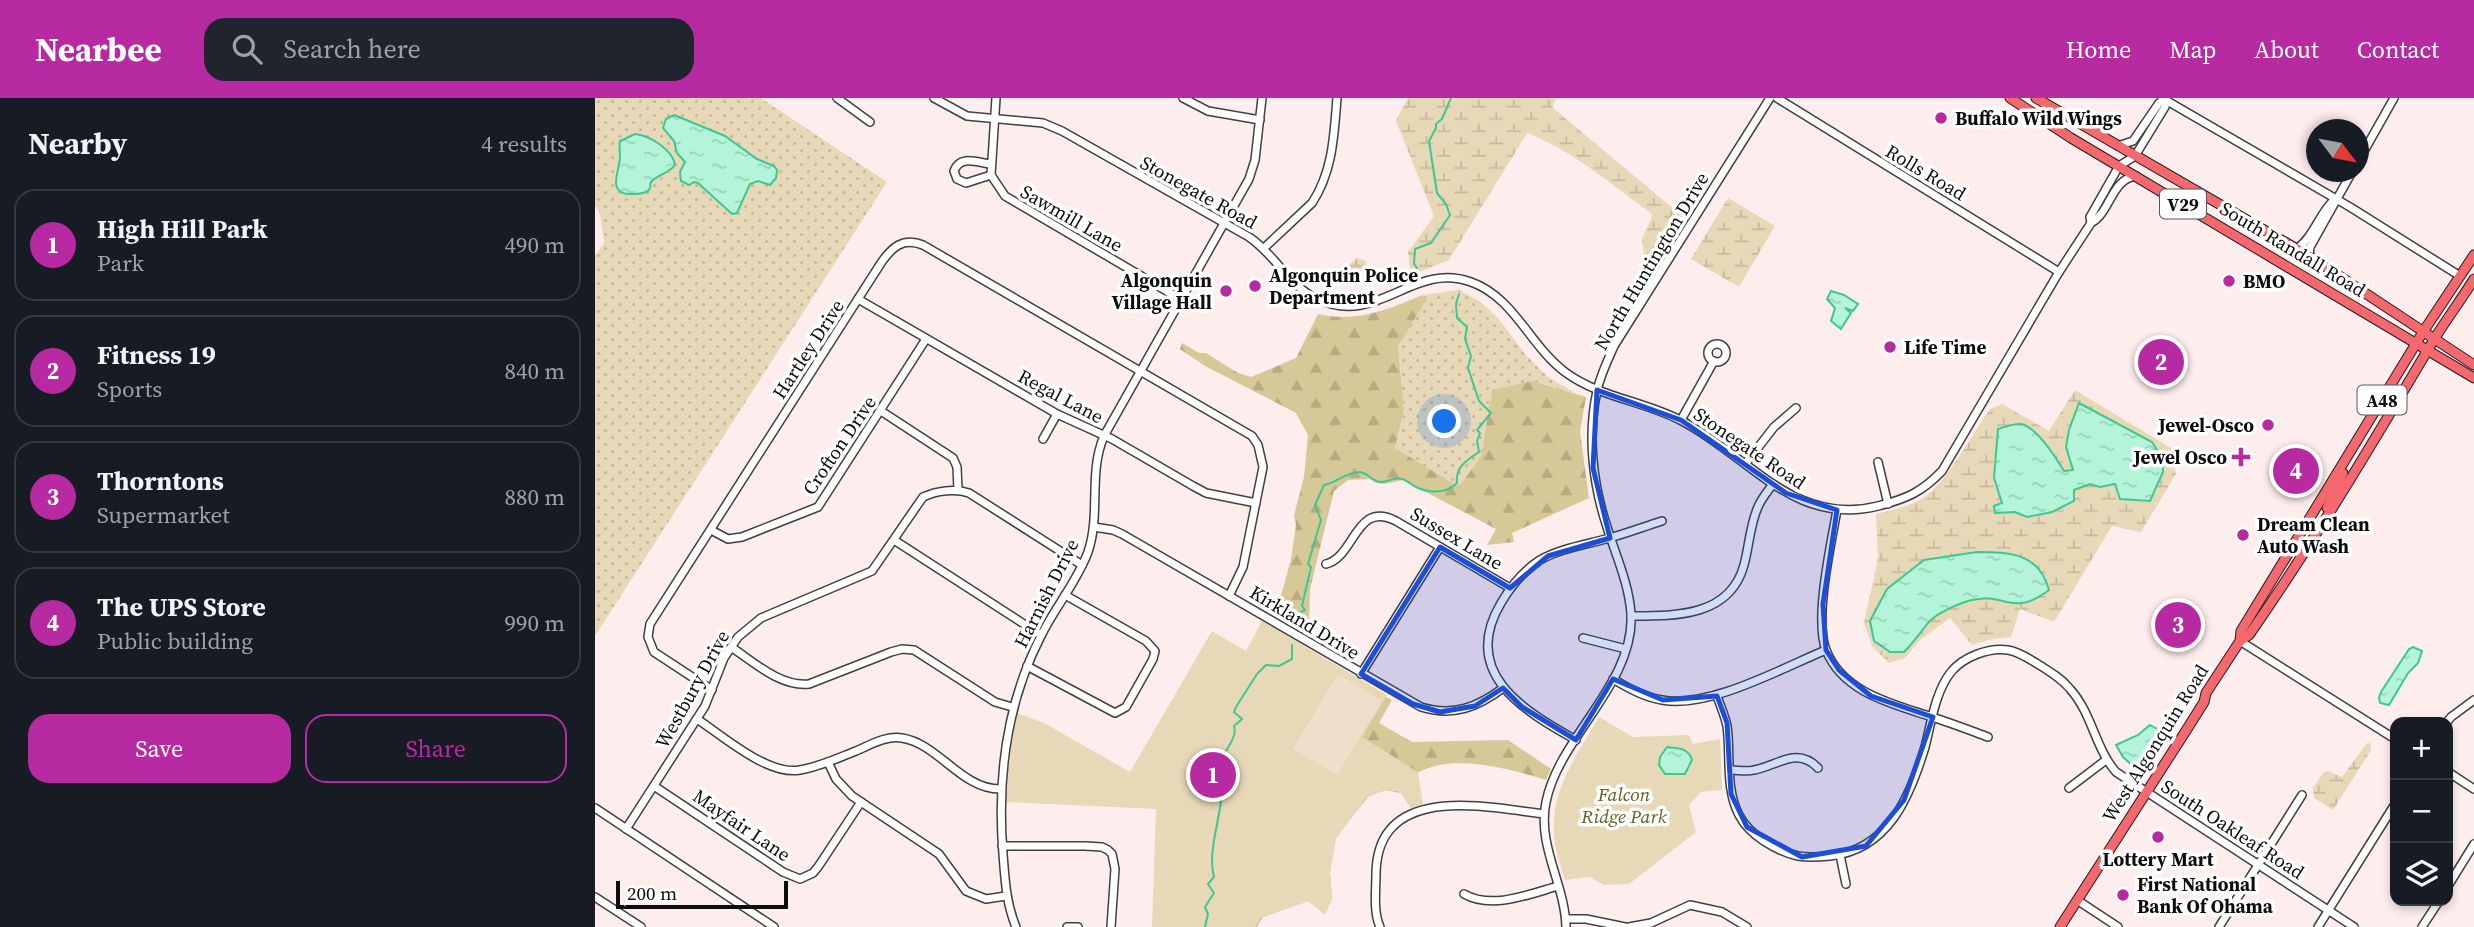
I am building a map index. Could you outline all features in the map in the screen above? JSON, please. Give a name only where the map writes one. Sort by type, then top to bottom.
[{"type":"main road","name":"South Randall Road","points":[[2010,98],[2119,166],[2416,342]]},
{"type":"main road","name":"South Randall Road","points":[[2036,98],[2294,250],[2309,256],[2423,332]]},
{"type":"main road","name":"West Algonquin Road","points":[[2060,927],[2204,702],[2206,693],[2240,641],[2241,631],[2416,342],[2474,255]]},
{"type":"main road","name":"A48","points":[[2240,641],[2249,635],[2317,533],[2434,339],[2474,279]]},
{"type":"main road","name":"V29","points":[[2423,332],[2474,365]]},
{"type":"main road","name":"V29","points":[[2416,342],[2474,378]]},
{"type":"main road","points":[[2359,467],[2355,456],[2379,406]]},
{"type":"main road","points":[[2317,533],[2317,525],[2343,474],[2347,458]]},
{"type":"street","points":[[837,98],[870,121]]},
{"type":"street","name":"Stonegate Road","points":[[934,98],[967,116],[1052,126],[1264,248],[1301,289],[1322,301],[1338,306],[1376,303],[1421,281],[1439,278],[1455,277],[1478,285],[1501,299],[1543,354],[1567,373],[1597,390],[1681,420],[1803,503],[1837,510],[1867,509],[1917,494],[1942,471],[2059,272],[2091,223],[2098,219],[2122,181],[2137,176]]},
{"type":"street","points":[[990,164],[965,160],[957,164],[954,171],[957,179],[966,183],[991,175],[996,98]]},
{"type":"street","points":[[1183,98],[1208,111],[1260,120]]},
{"type":"street","name":"Harnish Drive","points":[[1016,927],[1006,896],[1000,789],[1012,707],[1041,635],[1082,565],[1094,527],[1096,457],[1104,436],[1242,195],[1253,170],[1262,98]]},
{"type":"street","points":[[1264,248],[1312,203],[1318,194],[1333,152],[1337,98]]},
{"type":"street","name":"North Huntington Drive","points":[[1566,923],[1546,839],[1546,800],[1556,774],[1613,679],[1626,649],[1631,616],[1626,582],[1598,502],[1593,468],[1593,425],[1597,390],[1613,346],[1770,98]]},
{"type":"street","name":"Rolls Road","points":[[1777,98],[2059,272]]},
{"type":"street","points":[[2369,141],[2394,98]]},
{"type":"street","points":[[2117,146],[2133,141],[2164,99],[2336,199],[2460,276]]},
{"type":"street","name":"Stonegate Road","points":[[2091,223],[2090,217],[2119,166],[2135,156],[2165,107],[2164,99]]},
{"type":"street","name":"Sawmill Lane","points":[[991,175],[999,189],[1010,200],[1182,300]]},
{"type":"street","points":[[2309,256],[2310,247],[2346,182]]},
{"type":"street","points":[[2294,250],[2306,240],[2326,207],[2336,199]]},
{"type":"street","name":"Hartley Drive","points":[[712,690],[651,648],[648,637],[654,618],[889,252],[904,242],[916,243],[1252,436],[1258,445],[1263,467],[1243,567],[1229,596]]},
{"type":"street","name":"Regal Lane","points":[[859,299],[1057,414],[1104,436],[1206,493],[1256,503]]},
{"type":"street","name":"Crofton Drive","points":[[711,530],[728,539],[742,537],[818,507],[926,339]]},
{"type":"street","points":[[1681,420],[1714,361]]},
{"type":"street","points":[[1747,463],[1775,427],[1796,408]]},
{"type":"street","points":[[881,411],[953,457],[957,467],[958,490],[976,497],[1082,565]]},
{"type":"street","points":[[1043,439],[1057,414]]},
{"type":"street","points":[[1878,461],[1888,504]]},
{"type":"street","points":[[1631,616],[1676,615],[1701,610],[1727,595],[1740,577],[1757,507],[1773,484]]},
{"type":"street","name":"Westbury Drive","points":[[626,828],[697,719],[730,647],[746,628],[761,618],[867,575],[875,568],[923,497],[958,490]]},
{"type":"street","points":[[1837,510],[1822,620],[1826,650],[1839,670],[1871,696],[1988,737]]},
{"type":"street","name":"Sussex Lane","points":[[1326,564],[1338,558],[1364,522],[1376,516],[1389,517],[1510,588]]},
{"type":"street","points":[[1576,740],[1522,707],[1503,688],[1489,660],[1486,643],[1490,623],[1510,588],[1530,567],[1548,556],[1661,521]]},
{"type":"street","name":"Kirkland Drive","points":[[1094,527],[1113,530],[1413,704],[1440,712],[1467,709],[1487,700],[1503,688]]},
{"type":"street","points":[[894,540],[1041,635]]},
{"type":"street","points":[[1361,674],[1440,547]]},
{"type":"street","points":[[1027,666],[1115,713],[1126,707],[1153,659],[1155,651],[1152,645],[1065,595]]},
{"type":"street","points":[[1583,638],[1626,649]]},
{"type":"street","points":[[2240,641],[2390,735]]},
{"type":"street","points":[[730,647],[780,679],[802,685],[891,652],[909,649],[929,658],[995,702],[1012,707]]},
{"type":"street","name":"South Oakleaf Road","points":[[1717,696],[1727,723],[1731,794],[1747,827],[1757,836],[1790,854],[1802,857],[1840,855],[1874,841],[1890,822],[1914,780],[1943,687],[1951,672],[1965,660],[1979,654],[1995,649],[2010,650],[2050,672],[2072,691],[2106,760],[2116,772],[2354,927]]},
{"type":"street","points":[[1613,679],[1663,701],[1686,702],[1717,696],[1826,650]]},
{"type":"street","points":[[2451,717],[2474,700]]},
{"type":"street","points":[[697,719],[773,767],[798,771],[884,740],[901,738],[924,748],[977,783],[1000,789]]},
{"type":"street","points":[[1731,770],[1754,770],[1795,758],[1805,758],[1818,768]]},
{"type":"street","points":[[2069,788],[2106,760]]},
{"type":"street","points":[[828,762],[841,785],[861,802],[933,849],[966,891],[986,899],[1006,896]]},
{"type":"street","points":[[2453,775],[2474,789]]},
{"type":"street","name":"Mayfair Lane","points":[[654,786],[787,874],[800,878],[813,873],[818,867],[861,802]]},
{"type":"street","points":[[2219,927],[2302,795]]},
{"type":"street","points":[[1380,927],[1376,913],[1378,852],[1386,836],[1398,822],[1419,811],[1446,805],[1544,814]]},
{"type":"street","points":[[595,808],[774,927]]},
{"type":"street","points":[[2318,927],[2390,812]]},
{"type":"street","points":[[2453,878],[2474,844]]},
{"type":"street","points":[[1002,846],[1085,846],[1108,850],[1112,854],[1115,869],[1111,927]]},
{"type":"street","points":[[1840,855],[1846,884]]},
{"type":"street","points":[[1464,894],[1480,899],[1511,899],[1558,886]]},
{"type":"street","points":[[595,897],[641,927]]},
{"type":"street","points":[[2077,900],[2118,927]]},
{"type":"street","points":[[1566,923],[1586,919],[1627,927],[1651,923],[1689,905],[1722,912],[1747,927]]},
{"type":"street","points":[[2422,927],[2436,906]]},
{"type":"street","points":[[1067,927],[1078,927]]},
{"type":"highlighted area","points":[[1597,390],[1681,420],[1786,493],[1837,510],[1823,604],[1826,650],[1839,670],[1871,696],[1933,717],[1904,800],[1866,846],[1802,857],[1747,827],[1731,794],[1727,723],[1717,696],[1663,700],[1613,679],[1576,740],[1522,707],[1503,688],[1475,706],[1440,712],[1413,704],[1361,674],[1440,547],[1510,588],[1548,556],[1610,538],[1593,468]]},
{"type":"green space","points":[[595,98],[761,98],[887,182],[595,636],[595,255],[604,243],[600,214],[595,206]]},
{"type":"green space","points":[[1408,98],[1557,98],[1552,107],[1682,216],[1646,276],[1642,239],[1652,217],[1651,213],[1576,159],[1527,133],[1449,260],[1411,275],[1408,252],[1434,216],[1396,121]]},
{"type":"green space","points":[[1728,198],[1775,226],[1739,287],[1691,259]]},
{"type":"green space","points":[[1357,258],[1365,260],[1368,268],[1364,277],[1348,280],[1344,286],[1333,284],[1335,276]]},
{"type":"green space","points":[[1459,290],[1481,302],[1498,318],[1526,355],[1548,377],[1577,394],[1532,381],[1492,390],[1481,456],[1459,488],[1395,448],[1404,410],[1398,345],[1426,299],[1422,295]]},
{"type":"green space","points":[[1422,295],[1427,299],[1398,346],[1404,410],[1395,448],[1459,487],[1481,456],[1492,390],[1532,381],[1586,397],[1580,431],[1589,498],[1512,533],[1514,542],[1487,545],[1496,529],[1403,480],[1385,484],[1370,479],[1348,480],[1334,491],[1310,589],[1309,635],[1273,613],[1291,559],[1296,525],[1294,515],[1304,477],[1308,435],[1296,413],[1205,366],[1180,349],[1182,343],[1199,353],[1206,353],[1238,373],[1251,377],[1296,358],[1318,314],[1345,317],[1371,314]]},
{"type":"green space","points":[[2075,390],[2171,448],[2176,474],[2141,532],[2112,526],[2054,622],[2020,609],[2011,637],[1972,645],[1950,618],[1921,639],[1905,658],[1889,663],[1872,646],[1864,623],[1878,558],[1876,514],[1912,504],[1932,491],[1950,470],[1990,409],[2002,404],[2049,431]]},
{"type":"green space","points":[[1262,621],[1387,695],[1362,737],[1418,772],[1423,805],[1411,809],[1400,792],[1385,790],[1366,798],[1336,839],[1330,873],[1332,900],[1324,914],[1309,901],[1261,917],[1255,927],[1152,927],[1156,809],[1006,802],[1011,743],[1017,713],[1044,723],[1130,772],[1212,631],[1246,651]]},
{"type":"green space","points":[[1379,693],[1392,700],[1379,723],[1412,742],[1508,740],[1551,769],[1546,780],[1483,765],[1449,764],[1433,766],[1419,772],[1401,793],[1386,790],[1369,796],[1335,838],[1330,872],[1332,899],[1325,914],[1308,901],[1263,917],[1257,927],[1243,927]]},
{"type":"green space","name":"Falcon Ridge Park","points":[[1599,717],[1633,737],[1689,735],[1693,744],[1720,739],[1722,790],[1701,792],[1689,805],[1696,832],[1629,884],[1604,885],[1590,877],[1565,880],[1555,843],[1555,808],[1559,792]]},
{"type":"green space","points":[[2367,743],[2370,743],[2371,750],[2333,810],[2314,798],[2313,788],[2323,773],[2328,771],[2342,777]]},
{"type":"shaded area","points":[[1338,674],[1382,701],[1337,775],[1293,749]]},
{"type":"water","points":[[674,115],[725,136],[757,159],[774,166],[777,170],[776,178],[770,185],[758,181],[750,184],[737,213],[732,214],[698,183],[689,185],[681,181],[680,172],[685,162],[677,153],[674,141],[663,128],[666,119]]},
{"type":"water","points":[[635,134],[659,144],[670,154],[675,165],[653,180],[647,191],[624,194],[619,191],[616,181],[620,141]]},
{"type":"water","points":[[1831,291],[1858,304],[1853,311],[1845,308],[1851,313],[1841,329],[1831,321],[1835,308],[1827,299]]},
{"type":"water","points":[[2079,403],[2152,442],[2162,458],[2163,472],[2150,501],[2120,499],[2115,484],[2100,487],[2090,484],[2074,490],[2074,501],[2052,512],[2027,517],[2015,512],[1995,513],[1994,506],[2002,503],[1994,478],[1998,429],[2015,424],[2027,426],[2045,444],[2064,471],[2073,470],[2066,447]]},
{"type":"water","points":[[1977,552],[2022,557],[2038,568],[2049,590],[2026,602],[1983,598],[1955,606],[1932,619],[1904,652],[1890,652],[1874,641],[1870,621],[1887,589],[1924,560]]},
{"type":"water","points":[[2413,647],[2422,651],[2418,663],[2408,673],[2389,705],[2380,703],[2381,692],[2409,649]]},
{"type":"water","points":[[2150,725],[2159,730],[2160,737],[2140,763],[2133,766],[2123,757],[2116,745],[2138,735]]},
{"type":"water","points":[[1667,747],[1682,749],[1690,756],[1692,760],[1685,774],[1665,774],[1659,765],[1660,757]]},
{"type":"waterway","points":[[1417,268],[1414,264],[1415,249],[1431,243],[1450,215],[1446,204],[1437,193],[1429,141],[1451,98]]},
{"type":"waterway","points":[[1298,623],[1301,612],[1305,610],[1302,606],[1311,567],[1308,564],[1321,520],[1315,505],[1324,485],[1351,473],[1360,472],[1380,482],[1399,478],[1421,489],[1443,491],[1457,483],[1460,468],[1479,452],[1477,441],[1480,433],[1477,430],[1491,413],[1479,401],[1468,368],[1471,356],[1465,339],[1467,327],[1457,318],[1456,304],[1459,294]]},
{"type":"waterway","points":[[1205,927],[1208,914],[1205,907],[1214,893],[1208,884],[1214,877],[1213,846],[1222,791],[1219,764],[1233,739],[1234,726],[1242,719],[1234,712],[1257,674],[1266,665],[1279,666],[1292,659],[1292,645]]},
{"type":"place","name":"Buffalo Wild Wings","points":[[1941,118]]},
{"type":"place","name":"BMO","points":[[2229,281]]},
{"type":"place","name":"Algonquin Police Department","points":[[1255,286]]},
{"type":"place","name":"Algonquin Village Hall","points":[[1226,291]]},
{"type":"place","name":"Life Time","points":[[1890,347]]},
{"type":"place","name":"Fitness 19","points":[[2161,362]]},
{"type":"place","name":"Jewel-Osco","points":[[2268,425]]},
{"type":"place","name":"Jewel Osco","points":[[2241,457]]},
{"type":"place","name":"The UPS Store","points":[[2296,471]]},
{"type":"place","name":"Dream Clean Auto Wash","points":[[2243,535]]},
{"type":"place","name":"Thorntons","points":[[2178,625]]},
{"type":"place","name":"High Hill Park","points":[[1213,775]]},
{"type":"place","name":"Lottery Mart","points":[[2158,837]]},
{"type":"place","name":"First National Bank Of Ohama","points":[[2123,895]]}]
